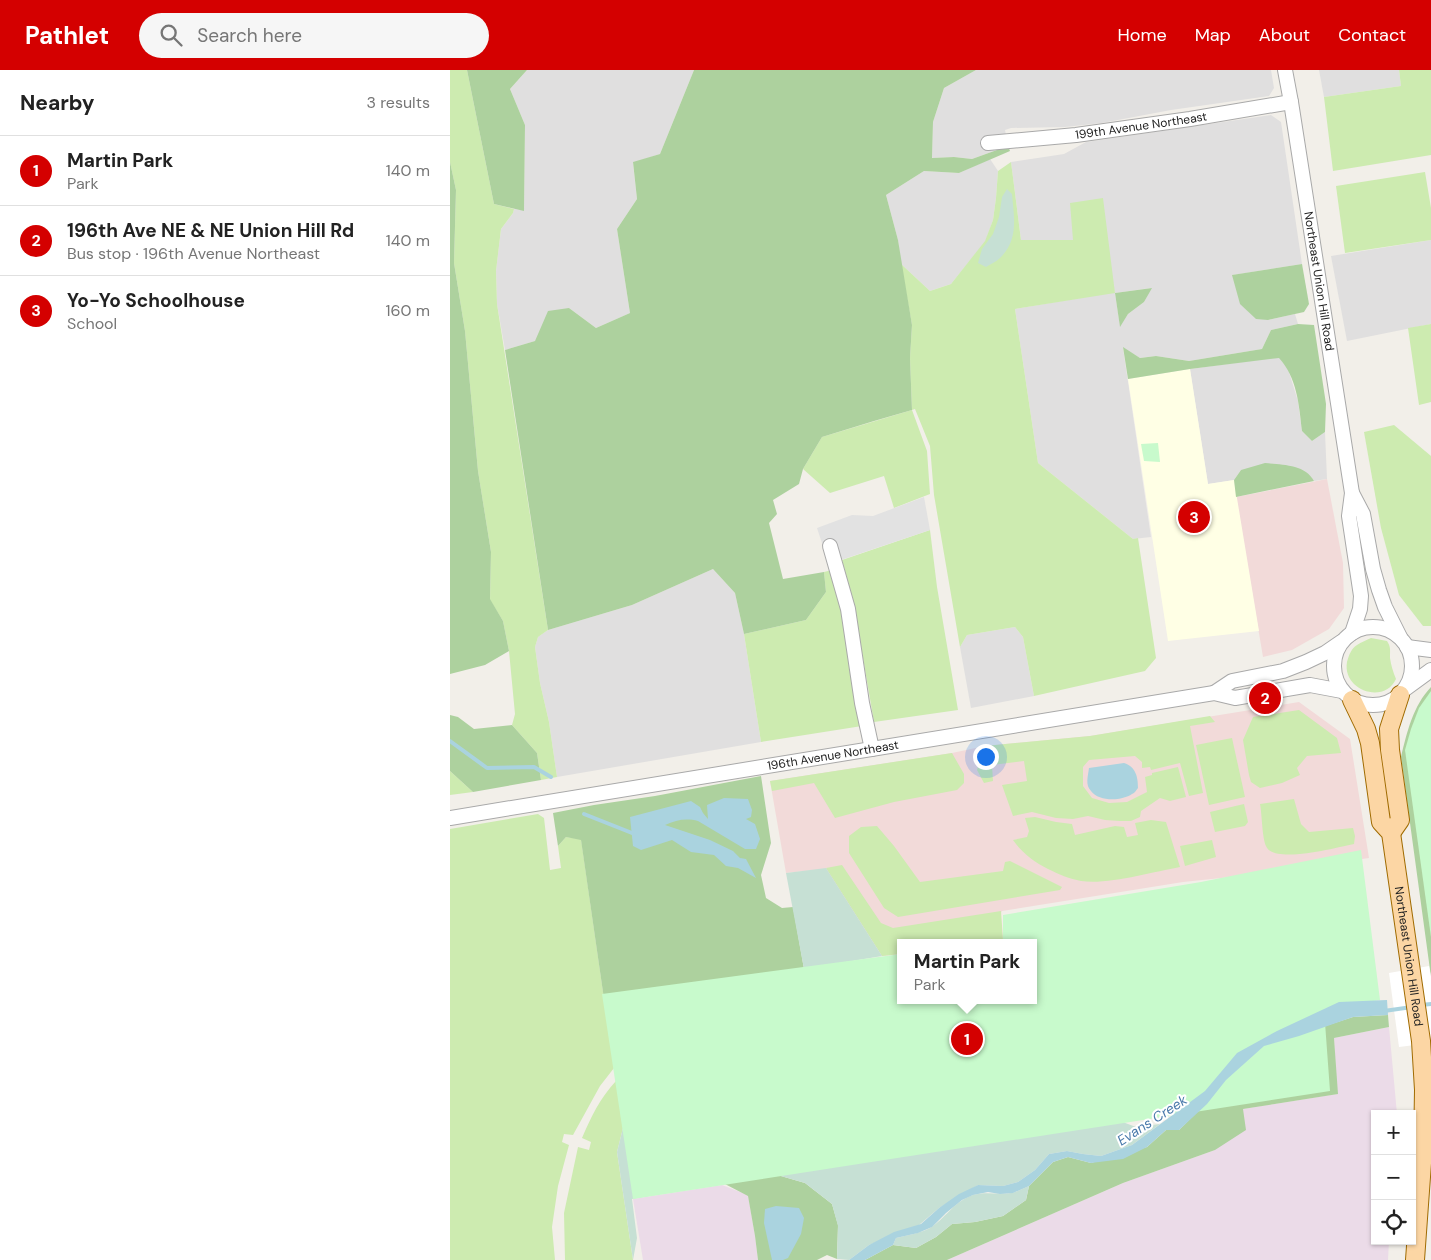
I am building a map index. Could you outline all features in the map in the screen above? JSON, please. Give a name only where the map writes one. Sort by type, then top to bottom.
[{"type":"main road","name":"Northeast Union Hill Road","points":[[1391,833],[1400,820],[1390,750],[1389,729],[1402,692]]},
{"type":"main road","name":"Northeast Union Hill Road","points":[[1347,696],[1366,729],[1370,743],[1381,822],[1391,833],[1420,1041],[1424,1090],[1423,1149],[1415,1260]]},
{"type":"street","name":"Northeast Union Hill Road","points":[[1285,70],[1352,493],[1349,516],[1361,596],[1360,609],[1348,636]]},
{"type":"street","name":"199th Avenue Northeast","points":[[988,143],[1085,133],[1190,119],[1291,102]]},
{"type":"street","name":"Northeast Union Hill Road","points":[[1352,493],[1363,514],[1379,590],[1385,607],[1404,642]]},
{"type":"street","points":[[830,546],[848,609],[862,703],[872,749]]},
{"type":"street","points":[[1431,650],[1404,642],[1389,630],[1377,627],[1364,628],[1348,636],[1338,648],[1334,659],[1336,682],[1347,696],[1364,705],[1377,706],[1390,702],[1431,670]]},
{"type":"street","name":"196th Avenue Northeast","points":[[1214,693],[1232,681],[1283,671],[1306,662],[1326,653],[1348,636]]},
{"type":"street","points":[[1402,692],[1410,680],[1412,669],[1411,658],[1404,642]]},
{"type":"street","name":"196th Avenue Northeast","points":[[450,818],[1214,693],[1235,698],[1310,685],[1347,696]]},
{"type":"shaded area","points":[[527,70],[694,70],[660,154],[633,163],[637,199],[617,229],[630,313],[596,328],[569,308],[535,341],[505,350],[497,304],[496,271],[501,229],[514,209],[524,210],[525,125],[510,89]]},
{"type":"shaded area","points":[[976,70],[1271,70],[1274,88],[1269,96],[1171,110],[1102,123],[1065,127],[1011,128],[1005,130],[1008,146],[972,159],[954,157],[932,158],[933,122],[944,88]]},
{"type":"shaded area","points":[[1319,70],[1399,70],[1401,86],[1324,97]]},
{"type":"shaded area","points":[[1271,115],[1281,122],[1302,264],[1233,275],[1268,320],[1295,314],[1298,324],[1271,330],[1262,349],[1189,361],[1156,356],[1140,358],[1123,348],[1151,537],[1133,539],[1038,463],[1015,309],[1115,292],[1073,240],[1021,240],[1011,162],[1064,154],[1086,142]],"holes":[[[1151,288],[1144,302],[1128,314],[1120,326],[1115,293]]]},
{"type":"shaded area","points":[[990,159],[998,171],[993,220],[985,242],[951,284],[930,291],[901,264],[898,240],[886,195],[924,171],[959,173]]},
{"type":"shaded area","points":[[1007,189],[1012,194],[1013,236],[1006,251],[986,267],[978,263],[982,249],[993,234],[999,217],[1002,197]]},
{"type":"shaded area","points":[[1431,240],[1431,324],[1347,341],[1331,256]]},
{"type":"shaded area","points":[[1279,357],[1288,369],[1298,401],[1302,431],[1312,441],[1325,432],[1327,479],[1314,481],[1311,477],[1241,470],[1234,480],[1208,484],[1190,369]]},
{"type":"shaded area","points":[[1190,369],[1208,484],[1234,480],[1259,631],[1168,641],[1128,379]]},
{"type":"shaded area","points":[[1327,479],[1343,563],[1344,608],[1329,629],[1292,650],[1263,657],[1236,497]]},
{"type":"shaded area","points":[[924,497],[930,530],[829,564],[817,528],[852,515],[873,516]]},
{"type":"shaded area","points":[[713,569],[735,593],[744,634],[761,742],[557,777],[535,647],[538,637],[548,630],[632,605]]},
{"type":"shaded area","points":[[1015,627],[1023,637],[1034,696],[971,708],[960,647],[967,635]]},
{"type":"shaded area","points":[[1299,702],[1350,739],[1369,858],[1183,882],[1002,911],[985,939],[897,939],[897,954],[882,956],[826,869],[786,873],[770,781],[952,753],[985,746],[1090,736]]},
{"type":"shaded area","points":[[826,868],[882,956],[804,969],[786,873]]},
{"type":"shaded area","points":[[1389,1027],[1397,1110],[1371,1110],[1371,1245],[1389,1245],[1388,1260],[947,1260],[1123,1183],[1215,1150],[1243,1109],[1337,1094],[1334,1038]]},
{"type":"shaded area","points":[[616,1081],[1104,1115],[1136,1127],[1160,1124],[1132,1145],[1101,1156],[1067,1151],[1049,1154],[1035,1170],[1018,1182],[1003,1186],[978,1185],[939,1208],[919,1225],[869,1245],[849,1260],[837,1259],[838,1226],[832,1204],[805,1183],[767,1172],[723,1183],[632,1199],[637,1238],[633,1260],[617,1152],[623,1128]]},
{"type":"shaded area","points":[[722,1185],[748,1195],[758,1260],[643,1260],[633,1199]]},
{"type":"shaded area","points":[[1029,1186],[1026,1200],[1003,1216],[975,1222],[952,1224],[936,1237],[916,1248],[893,1245],[896,1238],[920,1232],[933,1226],[956,1205],[973,1195],[1011,1193]]},
{"type":"green space","points":[[450,70],[467,70],[494,204],[514,209],[501,229],[496,271],[497,304],[548,630],[538,637],[535,647],[557,777],[541,780],[537,753],[512,725],[515,714],[509,651],[503,621],[490,600],[491,552],[478,471],[465,331],[454,263],[456,190],[450,162]]},
{"type":"green space","points":[[467,70],[527,70],[510,89],[525,125],[524,211],[494,204]]},
{"type":"green space","points":[[694,70],[976,70],[944,88],[933,122],[932,158],[954,157],[972,159],[1008,146],[1010,151],[959,173],[924,171],[886,195],[898,240],[912,325],[910,358],[912,410],[822,437],[803,469],[799,484],[773,500],[777,514],[769,523],[783,579],[824,572],[826,592],[806,620],[744,634],[735,593],[713,569],[632,605],[548,630],[505,350],[535,341],[548,311],[569,308],[596,328],[630,313],[617,229],[637,199],[633,162],[660,154]]},
{"type":"green space","points":[[1399,70],[1431,70],[1431,155],[1333,171],[1324,97],[1401,86]]},
{"type":"green space","points":[[450,162],[456,190],[454,263],[465,331],[478,471],[491,552],[490,599],[503,621],[509,651],[485,665],[450,674]]},
{"type":"green space","points":[[1011,162],[1021,240],[1073,240],[1070,203],[1103,198],[1115,293],[1015,309],[1038,463],[1133,539],[1138,538],[1156,658],[1145,671],[1034,696],[1023,637],[1015,627],[967,635],[960,647],[934,495],[930,446],[915,409],[912,410],[910,358],[912,325],[901,264],[930,291],[951,284],[985,241],[993,220],[998,171]]},
{"type":"green space","points":[[1425,172],[1431,208],[1431,240],[1345,253],[1336,186]]},
{"type":"green space","points":[[1302,264],[1309,304],[1304,312],[1268,320],[1256,319],[1240,304],[1232,275]]},
{"type":"green space","points":[[1152,288],[1144,302],[1128,314],[1120,327],[1115,293]]},
{"type":"green space","points":[[1298,324],[1314,325],[1326,404],[1325,432],[1312,441],[1302,431],[1296,392],[1290,374],[1279,358],[1128,379],[1123,347],[1140,358],[1156,356],[1189,361],[1262,349],[1271,330]]},
{"type":"green space","points":[[1431,324],[1431,402],[1419,405],[1408,328]]},
{"type":"green space","points":[[912,410],[927,451],[930,494],[894,508],[884,476],[830,493],[803,469],[822,437]]},
{"type":"green space","points":[[1394,425],[1431,456],[1431,626],[1423,626],[1399,595],[1381,528],[1364,432]]},
{"type":"green space","points":[[1158,443],[1160,462],[1144,461],[1141,444]]},
{"type":"green space","points":[[1265,463],[1299,468],[1310,475],[1314,481],[1236,497],[1234,480],[1241,470]]},
{"type":"green space","points":[[930,530],[937,587],[958,710],[874,722],[853,600],[842,560]]},
{"type":"green space","points":[[832,570],[844,615],[862,726],[761,742],[744,634],[806,620],[826,592],[824,572]]},
{"type":"green space","points":[[1371,638],[1387,641],[1390,647],[1390,658],[1396,679],[1390,687],[1383,691],[1365,691],[1357,687],[1347,672],[1347,662],[1352,650]]},
{"type":"green space","points":[[1431,687],[1431,977],[1401,757],[1415,711]]},
{"type":"green space","points":[[1431,691],[1431,937],[1405,750],[1419,708]]},
{"type":"green space","points":[[1299,710],[1337,738],[1341,753],[1307,756],[1297,768],[1300,775],[1282,783],[1260,788],[1251,782],[1243,740],[1253,717]]},
{"type":"green space","points":[[450,715],[458,717],[474,729],[512,725],[537,753],[541,780],[473,792],[450,771]]},
{"type":"green space","points":[[1210,716],[1215,722],[1190,726],[1203,793],[1189,796],[1180,763],[1151,770],[1150,767],[1142,768],[1142,762],[1135,756],[1089,760],[1083,767],[1083,786],[1092,798],[1109,803],[1127,802],[1147,792],[1145,777],[1152,775],[1152,773],[1178,767],[1186,797],[1170,801],[1160,798],[1141,811],[1140,817],[1131,821],[1105,820],[1088,816],[1073,819],[1056,818],[1032,812],[1013,816],[1002,785],[1027,781],[1024,761],[992,765],[993,781],[984,783],[977,770],[985,746],[1090,736]]},
{"type":"green space","points":[[1232,738],[1245,797],[1209,805],[1196,745]]},
{"type":"green space","points":[[952,753],[964,774],[964,783],[957,790],[894,802],[835,818],[814,783],[772,791],[770,781]]},
{"type":"green space","points":[[450,771],[473,792],[450,795]]},
{"type":"green space","points":[[761,776],[771,843],[761,875],[766,898],[782,908],[793,907],[804,969],[614,1068],[581,840],[566,837],[558,846],[553,813]]},
{"type":"green space","points":[[1294,799],[1301,824],[1309,832],[1353,828],[1354,844],[1293,855],[1271,851],[1265,842],[1260,804]]},
{"type":"green space","points":[[1244,804],[1248,822],[1245,826],[1215,832],[1210,812]]},
{"type":"green space","points":[[538,814],[544,818],[550,870],[561,868],[558,846],[566,837],[581,839],[614,1068],[600,1086],[573,1135],[564,1134],[562,1142],[569,1145],[558,1186],[552,1227],[555,1260],[450,1260],[450,829]]},
{"type":"green space","points":[[1035,817],[1072,824],[1075,835],[1115,826],[1124,827],[1127,837],[1138,835],[1135,823],[1151,820],[1166,822],[1180,867],[1104,881],[1092,882],[1068,878],[1033,860],[1013,840],[1027,837],[1029,831],[1025,818]]},
{"type":"green space","points":[[877,826],[920,882],[1003,871],[1005,862],[1010,861],[1062,887],[1060,890],[898,917],[884,908],[849,853],[849,836],[861,827]]},
{"type":"green space","points":[[1212,840],[1216,857],[1185,866],[1180,846]]},
{"type":"green space","points":[[1361,850],[1380,1000],[1324,1009],[1330,1091],[633,1199],[602,994],[897,955],[897,1004],[1037,1004],[1037,939],[1003,939],[1003,915],[1201,882]]},
{"type":"green space","points":[[842,865],[881,923],[893,928],[1001,911],[1003,939],[897,939],[897,954],[882,956],[826,868]]},
{"type":"green space","points":[[1388,1015],[1389,1027],[1334,1038],[1338,1094],[1243,1109],[1246,1130],[1215,1150],[1123,1183],[947,1260],[865,1260],[893,1245],[916,1248],[936,1237],[952,1224],[975,1222],[1003,1216],[1026,1200],[1029,1186],[1053,1162],[1068,1157],[1091,1163],[1147,1147],[1166,1130],[1179,1130],[1264,1046],[1353,1017]]},
{"type":"green space","points":[[616,1081],[623,1128],[617,1152],[633,1260],[565,1260],[564,1213],[578,1147],[589,1150],[591,1142],[582,1138],[596,1108]]},
{"type":"green space","points":[[767,1172],[805,1183],[832,1204],[838,1225],[837,1259],[827,1255],[817,1260],[758,1260],[748,1196],[723,1183]]},
{"type":"water","points":[[1124,763],[1134,770],[1137,776],[1138,788],[1134,793],[1123,798],[1105,799],[1095,795],[1089,789],[1087,783],[1089,768]]},
{"type":"water","points":[[724,798],[748,799],[752,810],[751,817],[746,819],[755,824],[760,839],[756,849],[745,849],[698,821],[681,820],[665,825],[710,840],[733,851],[740,858],[746,859],[756,878],[738,868],[726,866],[714,855],[691,852],[672,840],[641,850],[633,846],[630,817],[691,801],[700,807],[708,819],[707,805]]},
{"type":"water","points":[[1387,1000],[1388,1015],[1353,1017],[1264,1046],[1226,1080],[1207,1104],[1179,1130],[1166,1130],[1147,1147],[1123,1159],[1091,1163],[1068,1157],[1053,1162],[1029,1186],[1013,1193],[1000,1194],[988,1192],[973,1195],[962,1200],[932,1227],[918,1233],[896,1238],[893,1245],[865,1260],[849,1260],[869,1245],[894,1232],[921,1224],[959,1194],[978,1185],[1003,1186],[1018,1182],[1035,1170],[1049,1154],[1067,1151],[1101,1156],[1132,1145],[1205,1091],[1237,1053],[1277,1031],[1339,1002]]},
{"type":"water","points":[[776,1206],[799,1208],[804,1218],[801,1234],[788,1258],[783,1260],[772,1260],[764,1223],[765,1209]]},
{"type":"pier","points":[[1429,966],[1431,977],[1431,1043],[1399,1047],[1389,973]]},
{"type":"waterway","points":[[450,741],[487,768],[534,767],[551,777]]},
{"type":"waterway","points":[[584,814],[632,833]]},
{"type":"waterway","name":"Evans Creek","points":[[1421,1005],[1431,1004]]},
{"type":"waterway","name":"Evans Creek","points":[[1384,1011],[1412,1007]]},
{"type":"place","name":"Yo-Yo Schoolhouse","points":[[1194,517]]},
{"type":"place","name":"196th Ave NE & NE Union Hill Rd","points":[[1265,698]]},
{"type":"place","name":"Martin Park","points":[[967,1039]]}]
